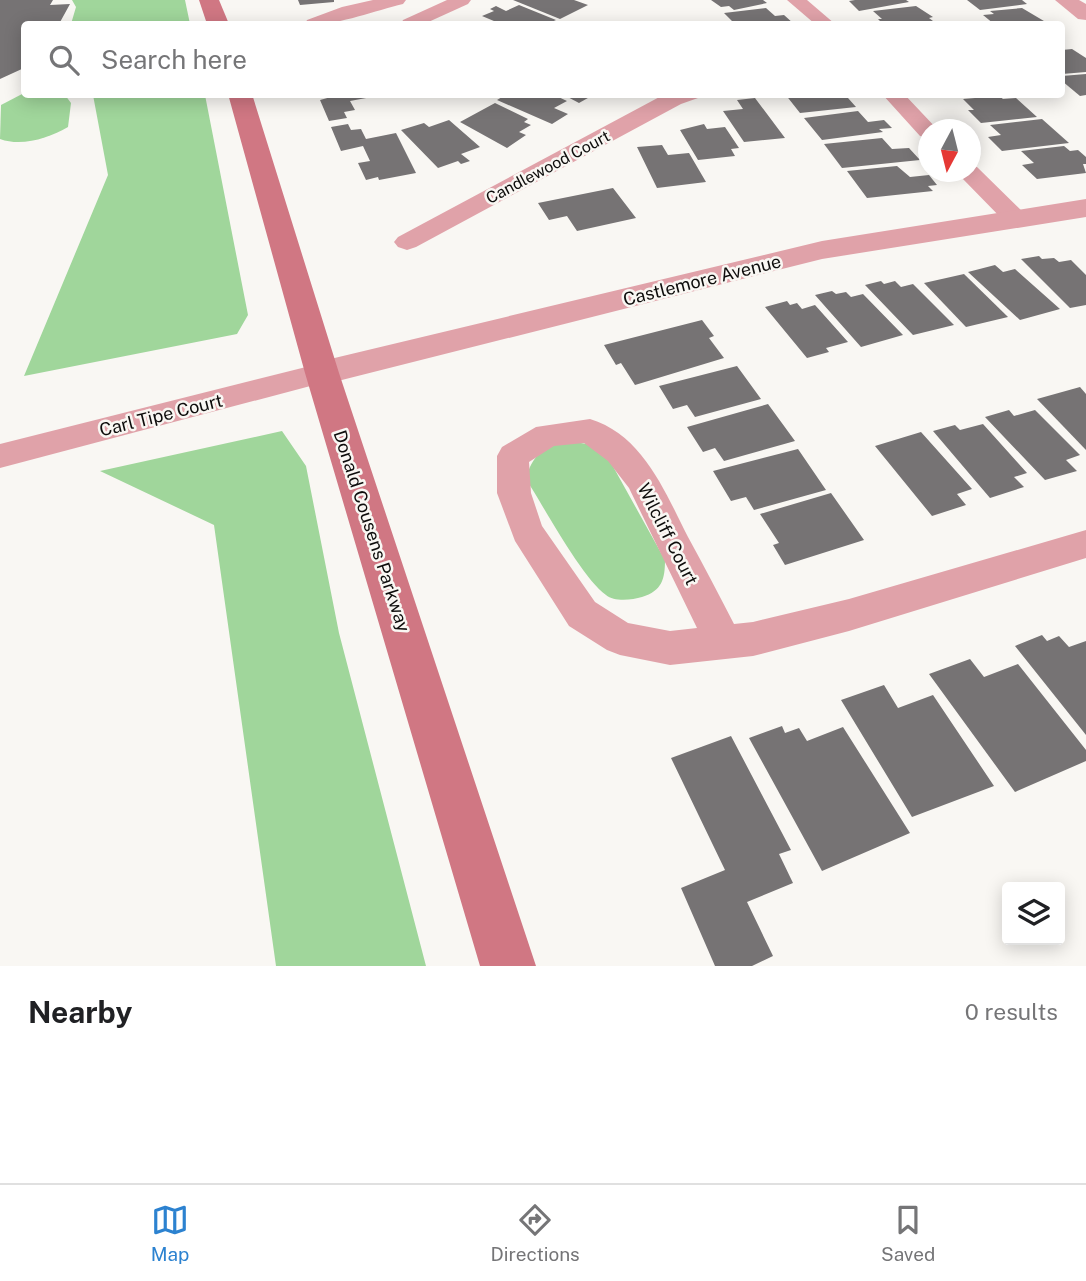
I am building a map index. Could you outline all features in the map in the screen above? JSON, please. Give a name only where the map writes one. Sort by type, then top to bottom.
[{"type":"main road","points":[[209,0],[217,21]]},
{"type":"main road","name":"Donald Cousens Parkway","points":[[241,98],[322,373],[508,966]]},
{"type":"street","points":[[324,21],[397,0]]},
{"type":"street","points":[[416,21],[462,0]]},
{"type":"street","points":[[796,0],[822,21]]},
{"type":"street","points":[[1065,0],[1086,14]]},
{"type":"street","points":[[376,5],[408,21]]},
{"type":"street","name":"Candlewood Court","points":[[407,242],[677,98]]},
{"type":"street","points":[[896,98],[918,120]]},
{"type":"street","points":[[979,182],[1015,218]]},
{"type":"street","name":"Castlemore Avenue","points":[[322,373],[822,250],[1086,208]]},
{"type":"street","name":"Carl Tipe Court","points":[[0,456],[322,373]]},
{"type":"street","name":"Wilcliff Court","points":[[724,643],[642,480],[619,452],[590,431],[547,435],[513,456],[514,493],[527,531],[582,614],[620,638],[670,648],[724,643],[753,639],[849,615],[1086,544]]},
{"type":"green space","points":[[72,0],[185,0],[189,21],[72,21],[76,7]]},
{"type":"green space","points":[[21,95],[21,98],[67,98],[71,103],[68,127],[52,135],[26,142],[0,139],[1,105]]},
{"type":"green space","points":[[94,98],[206,98],[248,315],[237,334],[24,376],[108,175]]},
{"type":"green space","points":[[282,431],[306,466],[339,633],[426,966],[276,966],[214,525],[100,471]]},
{"type":"green space","points":[[566,441],[588,444],[605,452],[665,560],[661,583],[649,594],[618,600],[609,597],[596,586],[575,558],[526,479],[535,458]]},
{"type":"building","points":[[0,0],[53,0],[50,5],[70,4],[61,21],[21,21],[21,69],[0,79]]},
{"type":"building","points":[[298,0],[334,0],[334,2],[300,5]]},
{"type":"building","points":[[513,0],[574,0],[588,5],[560,19]]},
{"type":"building","points":[[711,0],[763,0],[767,3],[734,10],[729,6],[721,7]]},
{"type":"building","points":[[967,0],[1022,0],[1027,4],[980,10]]},
{"type":"building","points":[[849,1],[909,2],[859,11]]},
{"type":"building","points":[[519,5],[556,20],[494,21],[482,16],[494,11],[490,9],[496,6],[506,11]]},
{"type":"building","points":[[916,6],[933,17],[929,18],[933,21],[880,21],[878,19],[882,19],[873,11]]},
{"type":"building","points":[[766,8],[775,16],[784,15],[791,21],[732,21],[724,13]]},
{"type":"building","points":[[1022,8],[1044,21],[990,21],[983,15],[994,14],[990,11]]},
{"type":"building","points":[[1072,49],[1086,58],[1086,72],[1065,74],[1065,50]]},
{"type":"building","points":[[1086,74],[1086,95],[1080,96],[1065,84],[1065,76]]},
{"type":"building","points":[[366,98],[350,101],[355,110],[344,112],[347,118],[329,121],[320,100]]},
{"type":"building","points":[[561,98],[567,101],[554,108],[568,114],[552,124],[497,100]]},
{"type":"building","points":[[570,98],[588,98],[579,103]]},
{"type":"building","points":[[755,98],[785,138],[744,142],[723,111],[743,109],[737,100]]},
{"type":"building","points":[[788,98],[848,98],[856,107],[800,113]]},
{"type":"building","points":[[1016,98],[1037,117],[981,123],[981,119],[977,119],[968,110],[974,110],[963,99]]},
{"type":"building","points":[[495,103],[528,119],[524,122],[531,125],[519,132],[526,135],[507,148],[460,122]]},
{"type":"building","points":[[858,111],[868,122],[884,120],[892,128],[879,129],[883,132],[822,140],[804,118]]},
{"type":"building","points":[[1042,119],[1069,143],[1002,151],[988,137],[1001,135],[990,125]]},
{"type":"building","points":[[449,120],[480,147],[461,154],[470,161],[461,164],[458,161],[438,168],[401,130],[424,123],[429,127]]},
{"type":"building","points":[[348,124],[351,130],[361,129],[366,139],[396,133],[416,173],[366,180],[358,163],[370,161],[363,146],[341,151],[331,127]]},
{"type":"building","points":[[704,124],[707,129],[725,127],[739,148],[731,149],[735,156],[698,160],[680,130]]},
{"type":"building","points":[[882,138],[892,149],[909,148],[918,160],[842,168],[824,144]]},
{"type":"building","points":[[662,145],[668,155],[689,153],[706,182],[657,188],[637,147]]},
{"type":"building","points":[[1064,146],[1070,151],[1078,150],[1086,157],[1086,164],[1083,164],[1086,173],[1037,179],[1022,165],[1034,163],[1021,151]]},
{"type":"building","points":[[897,166],[910,177],[918,176],[918,182],[935,182],[937,185],[928,186],[933,191],[867,198],[847,171]]},
{"type":"building","points":[[613,188],[636,218],[577,231],[567,216],[549,220],[538,203]]},
{"type":"building","points":[[1039,256],[1042,259],[1054,258],[1059,262],[1071,260],[1086,275],[1086,305],[1070,308],[1021,259]]},
{"type":"building","points":[[995,265],[1003,272],[1015,269],[1060,309],[1020,320],[968,272]]},
{"type":"building","points":[[964,274],[1008,317],[966,327],[924,283]]},
{"type":"building","points":[[881,281],[884,284],[895,281],[901,287],[913,284],[954,325],[913,335],[865,285]]},
{"type":"building","points":[[832,291],[836,294],[846,292],[851,297],[863,294],[903,335],[861,347],[815,295]]},
{"type":"building","points":[[787,301],[790,305],[797,303],[802,309],[815,305],[848,342],[826,348],[829,352],[807,358],[765,307]]},
{"type":"building","points":[[702,320],[714,336],[709,338],[724,358],[635,385],[621,363],[616,365],[604,345]]},
{"type":"building","points":[[737,366],[761,399],[695,417],[687,405],[673,409],[659,386]]},
{"type":"building","points":[[1080,387],[1086,394],[1086,450],[1037,399]]},
{"type":"building","points":[[768,404],[795,441],[724,461],[715,448],[703,452],[687,427]]},
{"type":"building","points":[[1009,410],[1014,416],[1035,410],[1080,455],[1066,460],[1077,471],[1045,480],[985,417]]},
{"type":"building","points":[[983,424],[1027,473],[1014,477],[1024,487],[990,498],[933,431],[955,425],[960,430]]},
{"type":"building","points":[[921,432],[972,489],[957,494],[966,505],[932,516],[875,446]]},
{"type":"building","points":[[798,449],[826,490],[754,510],[746,497],[731,501],[713,471]]},
{"type":"building","points":[[831,493],[864,540],[785,565],[773,545],[779,543],[760,514]]},
{"type":"building","points":[[1042,635],[1047,641],[1059,636],[1069,647],[1086,641],[1086,735],[1015,646]]},
{"type":"building","points":[[970,659],[984,677],[1018,664],[1086,750],[1086,761],[1015,792],[929,674]]},
{"type":"building","points":[[884,685],[898,708],[933,695],[994,786],[912,817],[841,700]]},
{"type":"building","points":[[782,726],[785,733],[799,728],[807,741],[843,727],[910,833],[822,871],[749,738]]},
{"type":"building","points":[[731,736],[791,850],[779,854],[793,883],[747,902],[773,956],[752,966],[715,966],[681,888],[725,870],[671,758]]}]
